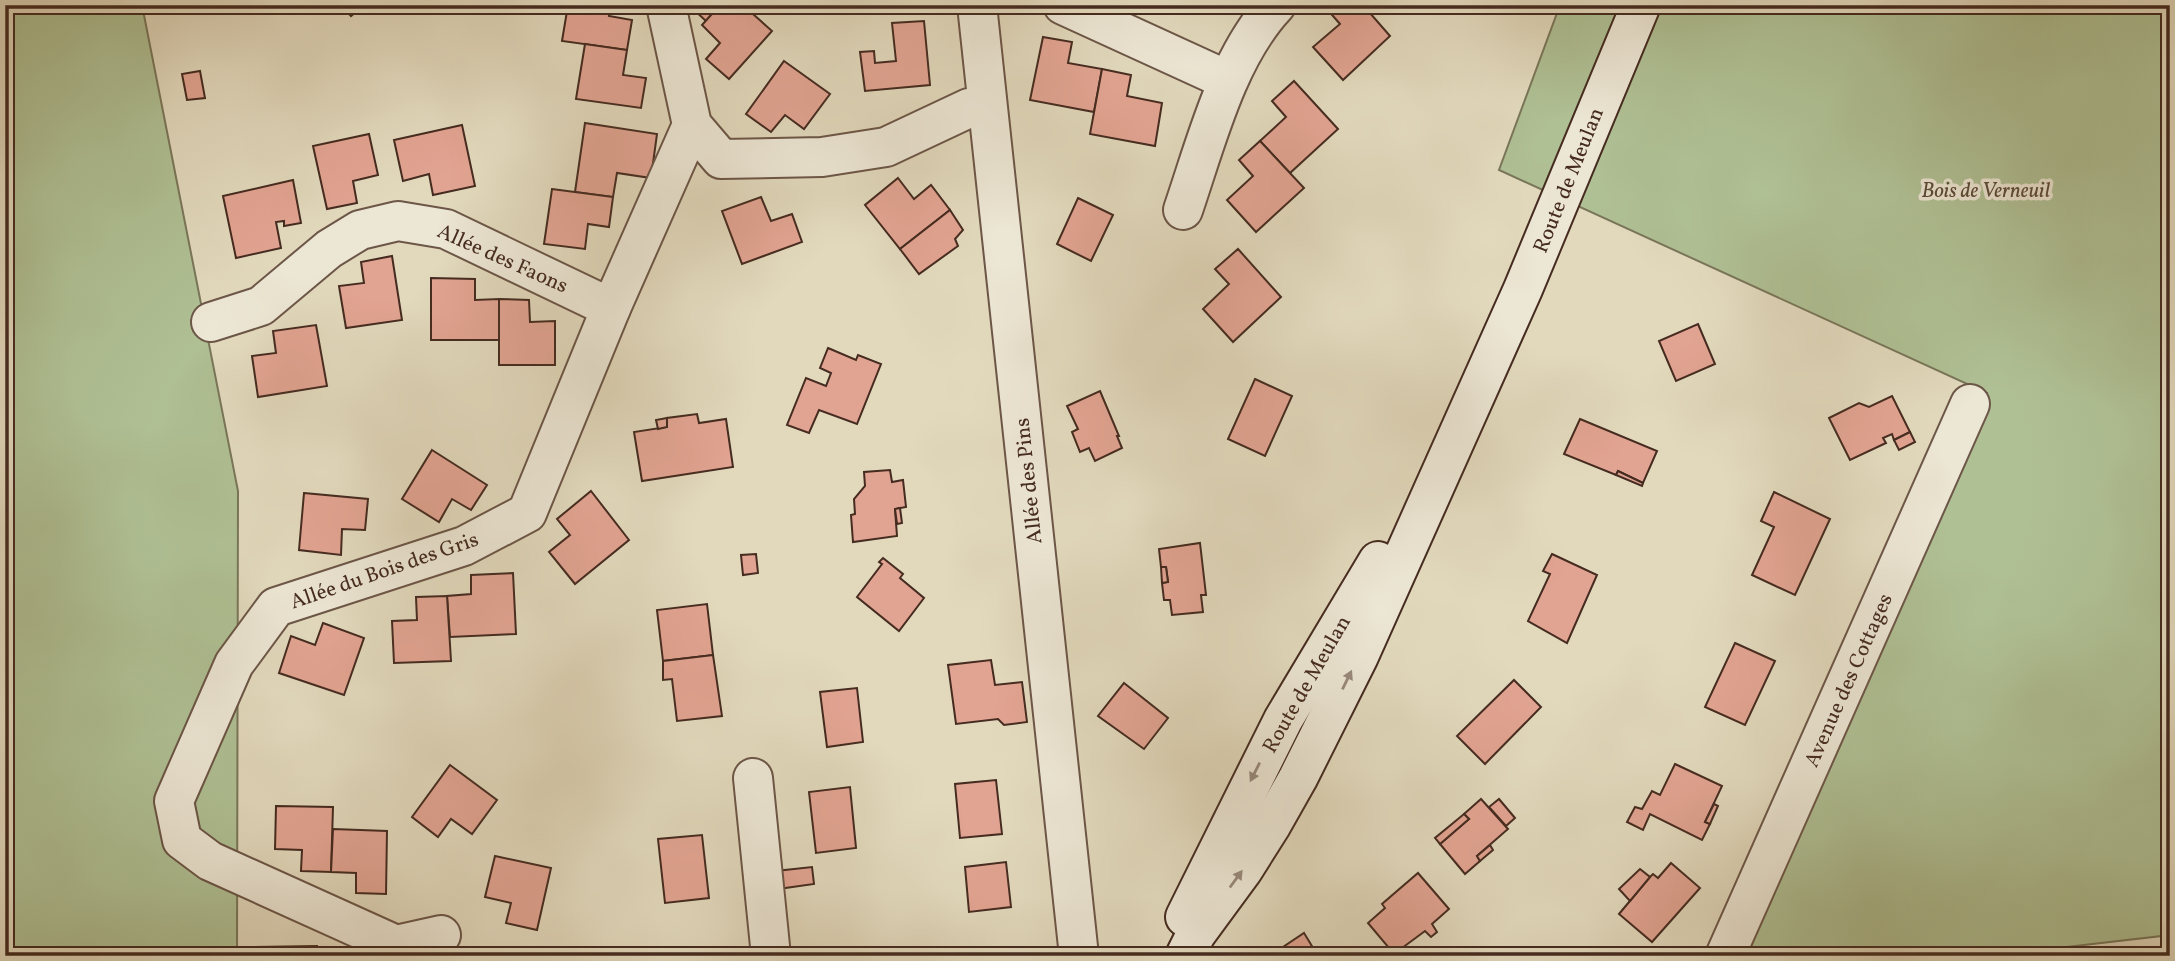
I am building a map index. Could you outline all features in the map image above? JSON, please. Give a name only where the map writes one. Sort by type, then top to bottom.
[{"type":"street","points":[[666,5],[692,125],[721,159],[822,157],[886,147],[969,108],[988,106]]},
{"type":"street","name":"Allée des Pins","points":[[977,5],[1079,956]]},
{"type":"street","points":[[1063,5],[1227,80]]},
{"type":"street","points":[[1184,209],[1227,80],[1276,5]]},
{"type":"street","name":"Route de Meulan","points":[[1618,57],[1633,5]]},
{"type":"street","name":"Route de Meulan","points":[[1185,956],[1196,934],[1264,838],[1298,778],[1359,656],[1523,289],[1641,5]]},
{"type":"street","name":"Allée du Bois des Gris","points":[[441,935],[396,946],[210,861],[182,840],[174,801],[234,664],[276,607],[464,546],[527,513],[611,308],[692,125]]},
{"type":"street","name":"Allée des Faons","points":[[211,322],[261,306],[329,249],[360,230],[398,221],[446,229],[611,308]]},
{"type":"street","name":"Avenue des Cottages","points":[[1725,956],[1970,404]]},
{"type":"street","name":"Route de Meulan","points":[[1159,956],[1195,899],[1283,720],[1464,418]]},
{"type":"street","points":[[753,778],[771,956]]},
{"type":"green space","points":[[5,5],[142,5],[238,491],[237,956],[5,956]]},
{"type":"green space","name":"Bois de Verneuil","points":[[1560,5],[2170,5],[2170,935],[1989,956],[1735,956],[1987,393],[1499,170]]},
{"type":"building","points":[[341,5],[364,5],[351,16]]},
{"type":"building","points":[[568,5],[611,5],[609,16],[632,20],[627,50],[562,41]]},
{"type":"building","points":[[697,5],[720,5],[706,21],[693,9]]},
{"type":"building","points":[[720,5],[743,5],[772,31],[729,79],[706,59],[720,43],[702,25]]},
{"type":"building","points":[[1329,5],[1363,5],[1390,36],[1343,80],[1313,47],[1340,24],[1326,8]]},
{"type":"building","points":[[924,21],[930,85],[865,91],[860,52],[874,51],[875,63],[896,61],[892,23]]},
{"type":"building","points":[[1043,37],[1072,42],[1068,63],[1102,69],[1094,112],[1030,100]]},
{"type":"building","points":[[585,44],[627,50],[623,75],[646,78],[641,108],[576,99]]},
{"type":"building","points":[[784,61],[830,94],[804,129],[785,115],[771,132],[746,114]]},
{"type":"building","points":[[1102,69],[1131,75],[1127,96],[1162,103],[1155,146],[1090,134]]},
{"type":"building","points":[[200,71],[205,98],[187,100],[182,74]]},
{"type":"building","points":[[1294,81],[1338,129],[1290,173],[1260,141],[1286,117],[1272,101]]},
{"type":"building","points":[[585,123],[657,134],[651,178],[617,173],[613,197],[575,192]]},
{"type":"building","points":[[462,125],[475,186],[433,195],[429,174],[403,181],[394,140]]},
{"type":"building","points":[[369,134],[378,175],[353,181],[357,203],[327,209],[313,146]]},
{"type":"building","points":[[1260,141],[1304,188],[1256,232],[1227,200],[1253,176],[1239,160]]},
{"type":"building","points":[[898,178],[914,199],[931,185],[950,210],[900,249],[865,205]]},
{"type":"building","points":[[293,180],[301,223],[284,226],[284,221],[276,222],[281,248],[236,258],[223,196]]},
{"type":"building","points":[[552,189],[613,197],[609,227],[588,224],[585,249],[544,244]]},
{"type":"building","points":[[761,197],[771,221],[792,214],[802,242],[742,264],[722,211]]},
{"type":"building","points":[[1078,198],[1113,215],[1091,261],[1057,244]]},
{"type":"building","points":[[950,210],[963,230],[955,239],[958,246],[919,274],[900,249]]},
{"type":"building","points":[[1238,249],[1281,297],[1233,342],[1203,309],[1229,284],[1215,269]]},
{"type":"building","points":[[392,256],[402,320],[346,328],[339,286],[364,283],[361,262]]},
{"type":"building","points":[[431,278],[475,279],[475,300],[499,299],[499,340],[431,340]]},
{"type":"building","points":[[499,299],[529,300],[530,322],[555,321],[555,365],[499,365]]},
{"type":"building","points":[[1698,324],[1715,364],[1676,381],[1659,341]]},
{"type":"building","points":[[316,325],[327,386],[258,397],[252,356],[276,353],[273,331]]},
{"type":"building","points":[[828,348],[856,360],[858,355],[881,364],[857,424],[819,410],[809,433],[787,425],[806,378],[826,386],[831,373],[820,368]]},
{"type":"building","points":[[1255,379],[1292,396],[1265,456],[1228,439]]},
{"type":"building","points":[[1100,391],[1122,448],[1095,461],[1089,448],[1080,452],[1072,432],[1078,429],[1067,406]]},
{"type":"building","points":[[1892,396],[1910,432],[1894,440],[1892,434],[1883,438],[1886,443],[1850,460],[1829,418],[1859,403],[1869,407]]},
{"type":"building","points":[[697,414],[699,423],[726,419],[733,467],[642,481],[634,432],[667,427],[667,418]]},
{"type":"building","points":[[667,418],[667,427],[658,429],[656,420]]},
{"type":"building","points":[[1580,419],[1657,451],[1643,483],[1618,471],[1616,475],[1564,454]]},
{"type":"building","points":[[1910,432],[1915,442],[1899,450],[1894,440]]},
{"type":"building","points":[[432,450],[487,485],[471,510],[452,499],[439,522],[402,499]]},
{"type":"building","points":[[890,470],[892,482],[903,480],[906,507],[895,509],[897,536],[853,542],[851,515],[855,514],[854,499],[865,486],[864,472]]},
{"type":"building","points":[[1618,471],[1643,483],[1642,486],[1616,475]]},
{"type":"building","points":[[591,491],[629,540],[575,584],[549,552],[570,535],[557,519]]},
{"type":"building","points":[[1774,492],[1830,519],[1795,595],[1752,575],[1774,527],[1761,521]]},
{"type":"building","points":[[304,493],[368,499],[365,530],[342,529],[341,555],[299,550]]},
{"type":"building","points":[[900,508],[902,523],[897,524],[895,509]]},
{"type":"building","points":[[1200,543],[1206,595],[1201,595],[1203,612],[1172,615],[1170,600],[1164,600],[1162,583],[1168,582],[1166,567],[1161,567],[1159,549]]},
{"type":"building","points":[[756,554],[758,573],[743,575],[741,555]]},
{"type":"building","points":[[1552,554],[1597,575],[1567,643],[1528,621],[1550,574],[1543,571]]},
{"type":"building","points":[[883,558],[903,574],[900,578],[924,598],[899,631],[857,597],[882,564],[879,562]]},
{"type":"building","points":[[1161,567],[1166,567],[1168,582],[1162,583]]},
{"type":"building","points":[[513,573],[516,634],[450,637],[447,596],[471,594],[471,575]]},
{"type":"building","points":[[447,596],[451,661],[394,663],[392,621],[417,620],[416,597]]},
{"type":"building","points":[[707,604],[713,655],[663,661],[657,610]]},
{"type":"building","points":[[323,623],[364,638],[344,695],[279,673],[291,636],[315,645]]},
{"type":"building","points":[[1735,643],[1775,661],[1745,725],[1705,707]]},
{"type":"building","points":[[713,655],[722,716],[677,721],[672,679],[663,680],[663,661]]},
{"type":"building","points":[[991,660],[995,685],[1022,682],[1027,722],[1004,725],[998,719],[956,724],[948,665]]},
{"type":"building","points":[[1514,680],[1541,707],[1485,764],[1457,736]]},
{"type":"building","points":[[1124,683],[1168,718],[1144,749],[1098,716]]},
{"type":"building","points":[[857,688],[863,742],[827,747],[820,692]]},
{"type":"building","points":[[1675,764],[1722,786],[1705,822],[1710,824],[1702,840],[1650,814],[1643,830],[1627,822],[1635,807],[1642,809],[1652,791],[1660,795]]},
{"type":"building","points":[[450,765],[497,800],[472,834],[451,819],[438,837],[412,817]]},
{"type":"building","points":[[996,780],[1002,834],[960,838],[955,784]]},
{"type":"building","points":[[850,787],[856,848],[816,853],[809,792]]},
{"type":"building","points":[[1481,799],[1508,829],[1477,856],[1480,861],[1465,874],[1440,844],[1469,819],[1464,814]]},
{"type":"building","points":[[1499,799],[1515,818],[1506,826],[1489,807]]},
{"type":"building","points":[[1714,804],[1718,806],[1710,824],[1705,822]]},
{"type":"building","points":[[276,806],[333,807],[331,872],[301,871],[302,850],[275,849]]},
{"type":"building","points":[[1464,814],[1469,819],[1440,844],[1435,838]]},
{"type":"building","points":[[333,829],[387,831],[386,894],[356,893],[356,873],[331,872]]},
{"type":"building","points":[[702,835],[709,898],[665,903],[658,839]]},
{"type":"building","points":[[1490,845],[1493,850],[1480,861],[1477,856]]},
{"type":"building","points":[[495,856],[551,868],[537,930],[506,923],[511,903],[485,897]]},
{"type":"building","points":[[1006,862],[1011,907],[969,912],[965,867]]},
{"type":"building","points":[[1671,863],[1700,888],[1652,942],[1619,914],[1653,874],[1658,878]]},
{"type":"building","points":[[812,867],[814,884],[778,889],[776,871]]},
{"type":"building","points":[[1640,869],[1650,877],[1630,901],[1619,889]]},
{"type":"building","points":[[1418,873],[1449,909],[1432,924],[1437,932],[1431,937],[1425,931],[1394,954],[1368,923],[1385,908],[1382,904]]},
{"type":"building","points":[[1304,933],[1318,956],[1276,956],[1274,953]]},
{"type":"building","points":[[317,946],[317,956],[250,956],[249,947]]}]
